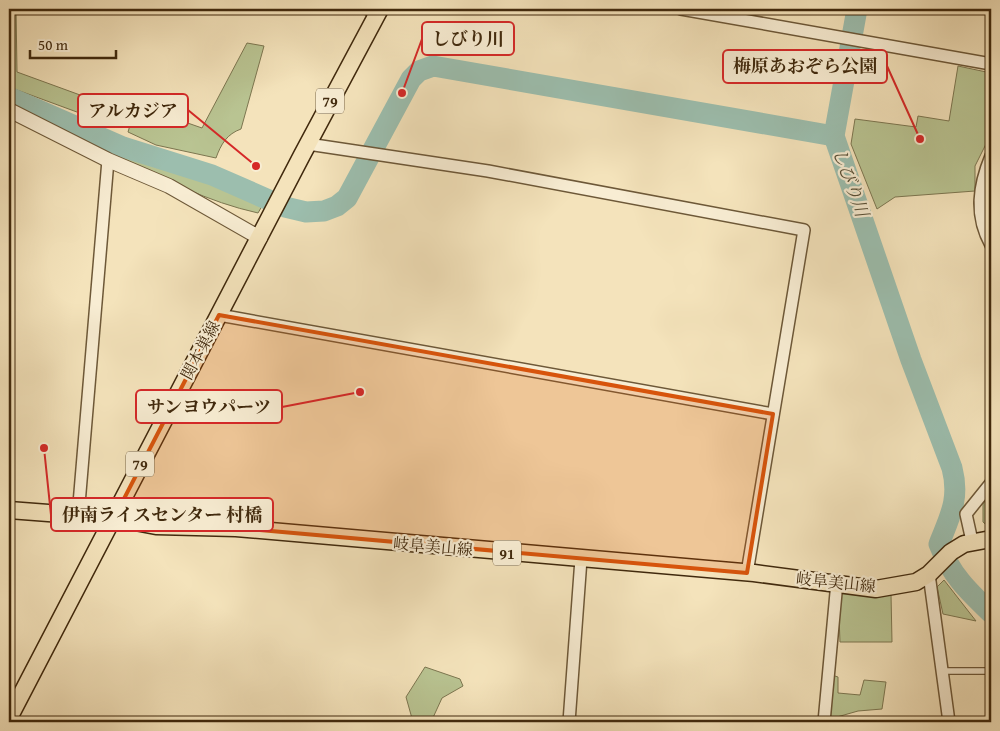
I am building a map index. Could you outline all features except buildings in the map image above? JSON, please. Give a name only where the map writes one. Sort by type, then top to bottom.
[{"type":"main road","name":"関本巣線","points":[[9,718],[260,238],[372,12]]},
{"type":"main road","name":"岐阜美山線","points":[[9,510],[114,518],[156,526],[236,528],[747,573],[837,582],[876,589],[916,582],[929,574],[952,552],[964,544],[991,539]]},
{"type":"street","points":[[681,9],[991,64]]},
{"type":"street","points":[[9,110],[108,160],[169,186],[260,238]]},
{"type":"street","points":[[308,144],[488,171],[804,230],[747,573]]},
{"type":"street","points":[[991,156],[981,179],[979,195],[991,245]]},
{"type":"street","points":[[78,516],[108,160]]},
{"type":"street","points":[[219,316],[774,414]]},
{"type":"street","points":[[972,541],[966,514],[991,482]]},
{"type":"street","points":[[570,722],[581,559]]},
{"type":"street","points":[[929,574],[949,722]]},
{"type":"street","points":[[824,722],[837,582]]},
{"type":"lane","points":[[942,671],[991,671]]},
{"type":"highlighted area","points":[[219,315],[773,414],[747,573],[236,528],[156,526],[114,518]]},
{"type":"green space","points":[[9,9],[16,9],[17,72],[113,107],[104,122],[9,87]]},
{"type":"green space","points":[[247,43],[264,46],[241,129],[225,140],[216,158],[156,145],[128,132],[136,105],[202,128]]},
{"type":"green space","points":[[958,66],[991,73],[991,134],[975,166],[975,191],[895,197],[877,209],[851,144],[855,119],[916,127],[918,116],[949,121]]},
{"type":"green space","points":[[119,152],[265,201],[258,213],[221,203],[117,157]]},
{"type":"green space","points":[[991,175],[991,210],[986,193]]},
{"type":"green space","points":[[991,490],[991,529],[983,522],[983,504]]},
{"type":"green space","points":[[944,580],[976,621],[943,614],[937,587]]},
{"type":"green space","points":[[838,590],[891,594],[892,642],[840,642]]},
{"type":"green space","points":[[425,667],[460,679],[463,686],[442,698],[431,722],[413,722],[406,697]]},
{"type":"green space","points":[[832,675],[838,677],[838,693],[860,695],[864,680],[886,682],[882,709],[858,711],[830,719]]},
{"type":"waterway","name":"しびり川","points":[[857,9],[834,136],[911,360],[952,468],[955,489],[953,507],[939,544],[955,574],[991,613]]},
{"type":"waterway","name":"しびり川","points":[[9,97],[123,147],[212,175],[285,207],[306,212],[324,211],[337,206],[347,198],[411,79],[419,71],[433,66],[834,136]]},
{"type":"place","name":"しびり川","points":[[402,93]]},
{"type":"place","name":"梅原あおぞら公園","points":[[920,139]]},
{"type":"place","name":"アルカジア","points":[[256,166]]},
{"type":"place","name":"サンヨウパーツ","points":[[360,392]]},
{"type":"place","name":"伊南ライスセンター 村橋","points":[[44,448]]}]
